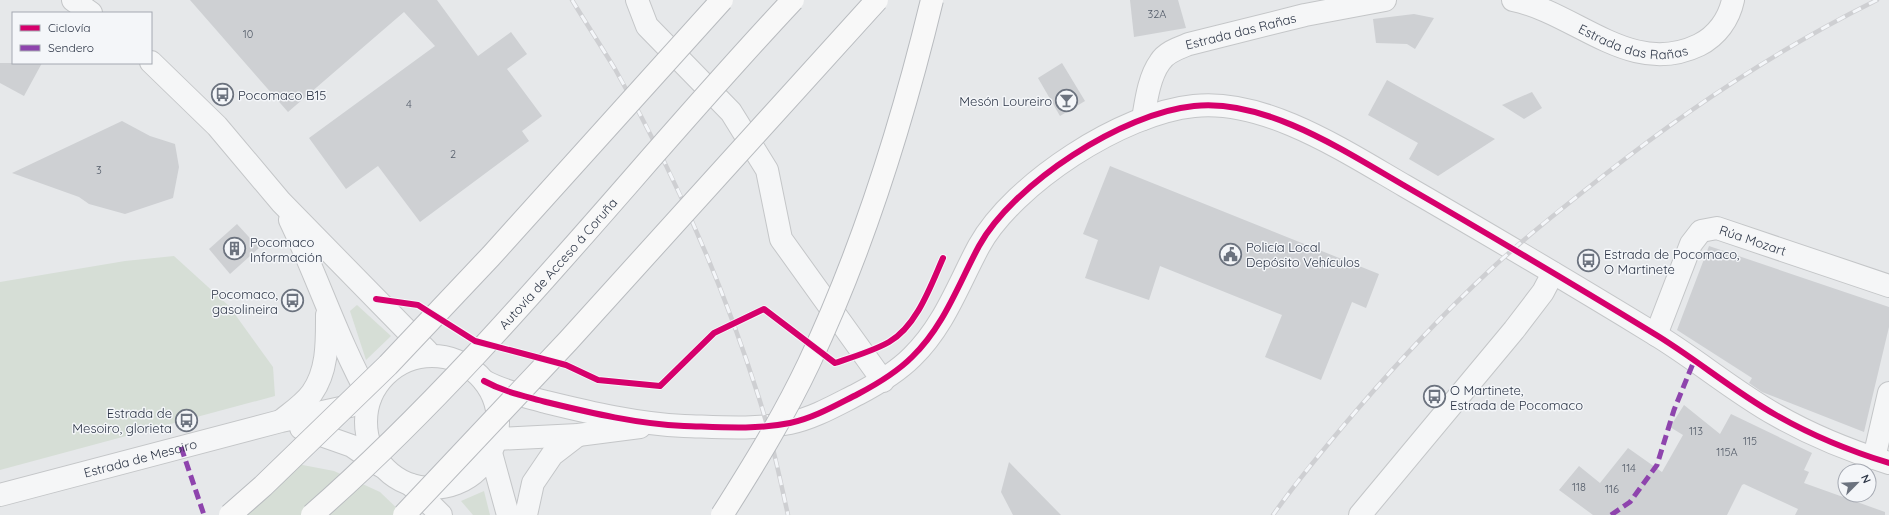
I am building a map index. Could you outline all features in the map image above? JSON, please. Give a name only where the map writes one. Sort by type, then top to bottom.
[{"type":"highway","points":[[230,515],[263,486],[393,359],[491,256],[722,0]]},
{"type":"highway","name":"Autovía de Acceso á Coruña","points":[[312,515],[347,484],[438,395],[793,0]]},
{"type":"highway","points":[[404,515],[568,340],[877,0]]},
{"type":"highway","points":[[722,515],[760,454],[809,363],[848,273],[887,167],[919,55],[932,0]]},
{"type":"street","points":[[73,0],[90,12]]},
{"type":"street","points":[[637,0],[647,26],[731,112],[767,170],[781,239],[883,382]]},
{"type":"street","name":"Estrada das Rañas","points":[[1143,119],[1147,95],[1160,61],[1173,50],[1189,44],[1275,22],[1385,0]]},
{"type":"street","name":"Estrada das Rañas","points":[[1513,0],[1537,6],[1605,41],[1642,53],[1663,55],[1684,52],[1705,42],[1720,28],[1730,13],[1733,0]]},
{"type":"street","points":[[152,63],[217,126],[281,202],[431,355]]},
{"type":"street","points":[[281,421],[352,446],[397,478],[411,485],[430,488],[448,486],[465,479],[475,472],[493,446],[659,425],[751,428],[792,423],[828,410],[883,382],[912,357],[940,324],[980,244],[996,220],[1036,182],[1080,151],[1112,132],[1170,110],[1195,106],[1229,106],[1270,116],[1307,132],[1387,176],[1656,335],[1775,415],[1828,441],[1882,461],[1889,393]]},
{"type":"street","points":[[281,202],[309,260],[352,367],[370,400]]},
{"type":"street","name":"Rúa Mozart","points":[[1656,335],[1691,244],[1701,231],[1717,228],[1889,286]]},
{"type":"street","points":[[1360,515],[1514,330],[1543,292],[1553,273]]},
{"type":"street","points":[[281,421],[302,404],[312,393],[324,368],[327,348],[327,304]]},
{"type":"street","points":[[385,468],[374,454],[368,437],[366,419],[370,400],[380,381],[394,367],[412,358],[431,355],[451,358],[470,367],[484,381],[500,390],[567,407],[659,425]]},
{"type":"street","points":[[484,381],[494,399],[498,419],[493,446],[508,515]]},
{"type":"street","name":"Estrada de Mesoiro","points":[[0,495],[281,421],[331,412],[370,400]]},
{"type":"street","points":[[526,515],[533,483],[552,455],[578,435]]},
{"type":"street","points":[[411,485],[441,515]]},
{"type":"shaded area","points":[[174,256],[229,306],[273,367],[275,396],[0,470],[0,282],[125,261]]},
{"type":"shaded area","points":[[357,305],[391,336],[366,360],[350,311]]},
{"type":"shaded area","points":[[292,463],[334,471],[380,492],[404,515],[239,515]]},
{"type":"shaded area","points":[[484,491],[490,515],[473,515],[461,501]]},
{"type":"building","points":[[190,0],[437,0],[478,56],[511,32],[527,54],[507,69],[542,116],[522,131],[529,141],[420,222],[378,166],[346,189],[309,138],[435,46],[404,12],[288,112]]},
{"type":"building","points":[[1130,0],[1178,0],[1186,28],[1134,37]]},
{"type":"building","points":[[1414,14],[1434,18],[1415,49],[1407,44],[1376,43],[1373,19]]},
{"type":"building","points":[[0,63],[41,64],[24,96],[0,83]]},
{"type":"building","points":[[1062,63],[1085,101],[1060,116],[1038,78]]},
{"type":"building","points":[[1387,80],[1495,139],[1438,176],[1409,159],[1418,143],[1368,115]]},
{"type":"building","points":[[1532,92],[1542,108],[1524,119],[1502,105]]},
{"type":"building","points":[[122,121],[150,136],[175,144],[179,167],[173,198],[125,214],[89,204],[79,197],[12,173]]},
{"type":"building","name":"Policía Local Depósito Vehículos","points":[[1110,166],[1379,274],[1366,308],[1352,302],[1321,380],[1265,357],[1282,315],[1160,266],[1149,300],[1085,278],[1098,240],[1083,234]]},
{"type":"building","name":"Pocomaco Información","points":[[237,224],[259,248],[230,274],[209,249]]},
{"type":"building","points":[[1709,246],[1889,307],[1889,327],[1864,432],[1762,392],[1749,383],[1752,378],[1677,330]]},
{"type":"building","points":[[1684,405],[1720,434],[1731,414],[1812,453],[1804,470],[1809,472],[1804,483],[1837,495],[1837,503],[1860,503],[1885,512],[1885,515],[1795,515],[1798,509],[1744,484],[1742,485],[1727,515],[1593,515],[1559,490],[1579,466],[1600,483],[1628,448],[1662,472],[1683,435],[1670,427]]},
{"type":"building","points":[[1009,462],[1061,515],[1013,515],[1001,492]]},
{"type":"railway","points":[[572,0],[615,69],[637,108],[677,188],[695,228],[729,311],[763,410],[788,515]]},
{"type":"railway","points":[[1273,515],[1324,449],[1404,357],[1472,288],[1503,258],[1531,234],[1635,151],[1736,80],[1805,38],[1877,0]]},
{"type":"marked path","points":[[1611,515],[1630,502],[1657,465],[1674,410],[1694,361]]},
{"type":"marked path","points":[[181,447],[204,515]]},
{"type":"cycle path","points":[[484,381],[507,391],[546,402],[597,414],[649,423],[684,426],[764,427],[790,423],[808,418],[833,407],[872,386],[893,373],[912,357],[942,319],[979,246],[995,222],[1017,199],[1044,176],[1073,155],[1104,137],[1135,122],[1166,111],[1194,106],[1221,106],[1249,110],[1276,119],[1304,130],[1331,144],[1498,240],[1653,333],[1760,406],[1831,442],[1889,463]]},
{"type":"cycle path","points":[[376,299],[418,305],[475,341],[566,365],[598,380],[660,386],[714,333],[764,309],[835,363],[863,354],[889,342],[908,326],[922,304],[943,258]]},
{"type":"place","name":"Pocomaco B15","points":[[223,95]]},
{"type":"place","name":"Mesón Loureiro","points":[[1067,101]]},
{"type":"place","name":"Pocomaco Información","points":[[234,249]]},
{"type":"place","name":"Policía Local Depósito Vehículos","points":[[1231,254]]},
{"type":"place","name":"Estrada de Pocomaco, O Martinete","points":[[1588,261]]},
{"type":"place","name":"Pocomaco, gasolineira","points":[[293,301]]},
{"type":"place","name":"O Martinete, Estrada de Pocomaco","points":[[1434,397]]},
{"type":"place","name":"Estrada de Mesoiro, glorieta","points":[[187,420]]}]
